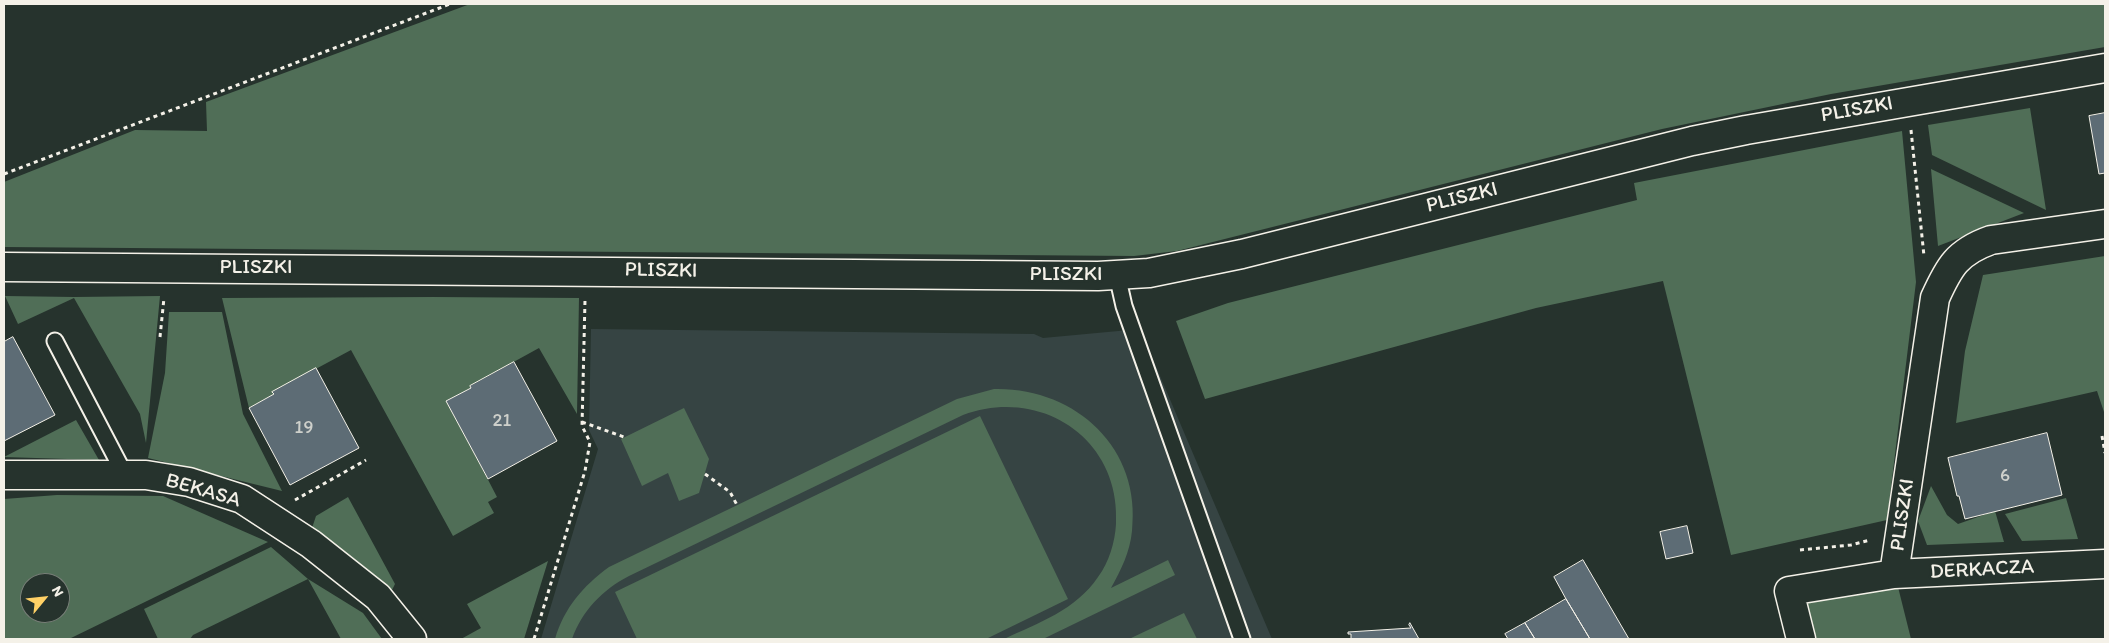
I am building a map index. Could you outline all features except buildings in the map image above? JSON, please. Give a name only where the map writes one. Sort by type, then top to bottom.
[{"type":"street","name":"PLISZKI","points":[[4,267],[1117,275],[1149,273],[1242,254],[1692,141],[1765,126],[2105,68]]},
{"type":"street","name":"PLISZKI","points":[[1894,574],[1935,298],[1950,267],[1961,254],[1976,245],[1991,240],[2105,224]]},
{"type":"street","name":"BEKASA","points":[[4,475],[146,476],[188,482],[242,499],[311,544],[378,597],[412,639]]},
{"type":"street","name":"DERKACZA","points":[[1801,639],[1789,591],[1894,574],[2105,564]]},
{"type":"lane","points":[[1117,275],[1124,306],[1242,639]]},
{"type":"lane","points":[[55,341],[126,475]]},
{"type":"path","points":[[4,174],[450,4]]},
{"type":"path","points":[[1911,124],[1924,260]]},
{"type":"path","points":[[160,337],[164,295]]},
{"type":"path","points":[[534,639],[585,471],[590,442],[582,422],[585,296]]},
{"type":"path","points":[[582,422],[624,437]]},
{"type":"path","points":[[2102,436],[2105,453]]},
{"type":"path","points":[[291,502],[366,460]]},
{"type":"path","points":[[705,474],[730,492],[737,505]]},
{"type":"path","points":[[1800,550],[1851,545],[1873,539]]},
{"type":"shaded area","points":[[591,329],[1034,334],[1043,338],[1140,329],[1272,639],[541,639],[598,449],[589,430]]},
{"type":"green space","points":[[470,4],[2105,4],[2105,47],[1831,94],[1662,129],[1177,251],[1134,256],[4,247],[4,182],[135,130],[207,131],[206,102]]},
{"type":"green space","points":[[2030,108],[2046,210],[1932,155],[1928,125]]},
{"type":"green space","points":[[1902,131],[1916,282],[1887,520],[1731,555],[1663,281],[1536,308],[1205,399],[1176,321],[1228,303],[1637,200],[1634,183]]},
{"type":"green space","points":[[1931,169],[2024,213],[1938,246]]},
{"type":"green space","points":[[2105,256],[2105,415],[2097,391],[1956,423],[1965,351],[1983,275]]},
{"type":"green space","points":[[5,296],[160,296],[146,443],[140,414],[74,298],[18,324]]},
{"type":"green space","points":[[222,298],[579,298],[577,414],[539,348],[470,386],[471,388],[447,401],[497,497],[488,502],[494,513],[453,536],[351,350],[273,392],[274,394],[249,408]]},
{"type":"green space","points":[[169,312],[222,312],[243,414],[282,491],[148,458],[165,373]]},
{"type":"green space","points":[[994,389],[1023,391],[1051,399],[1075,411],[1097,428],[1114,449],[1126,473],[1132,501],[1132,531],[1124,561],[1111,588],[1168,560],[1175,575],[1043,639],[1004,639],[1068,607],[1089,588],[1102,571],[1108,558],[1113,545],[1116,524],[1114,494],[1105,467],[1090,445],[1071,427],[1047,414],[1021,408],[992,408],[963,415],[629,576],[610,588],[594,602],[581,619],[572,639],[555,639],[564,617],[576,598],[609,567],[957,399]]},
{"type":"green space","points":[[684,408],[709,459],[699,493],[679,501],[668,473],[642,486],[621,439]]},
{"type":"green space","points":[[980,416],[1068,599],[986,639],[637,639],[615,592]]},
{"type":"green space","points":[[76,420],[99,460],[4,457]]},
{"type":"green space","points":[[1931,486],[1947,515],[1958,524],[1995,511],[2004,542],[1927,545],[1918,521]]},
{"type":"green space","points":[[57,495],[163,496],[268,542],[69,639],[4,639],[4,499]]},
{"type":"green space","points":[[348,497],[395,584],[392,590],[312,528],[316,516]]},
{"type":"green space","points":[[2066,498],[2078,539],[2022,541],[2005,514]]},
{"type":"green space","points":[[271,547],[308,579],[193,635],[190,639],[158,639],[144,609]]},
{"type":"green space","points":[[548,561],[524,639],[461,639],[481,628],[467,604]]},
{"type":"green space","points":[[308,579],[363,613],[382,639],[341,639]]},
{"type":"green space","points":[[1898,587],[1911,639],[1810,639],[1802,589]]},
{"type":"green space","points":[[1184,613],[1197,639],[1129,639]]}]
